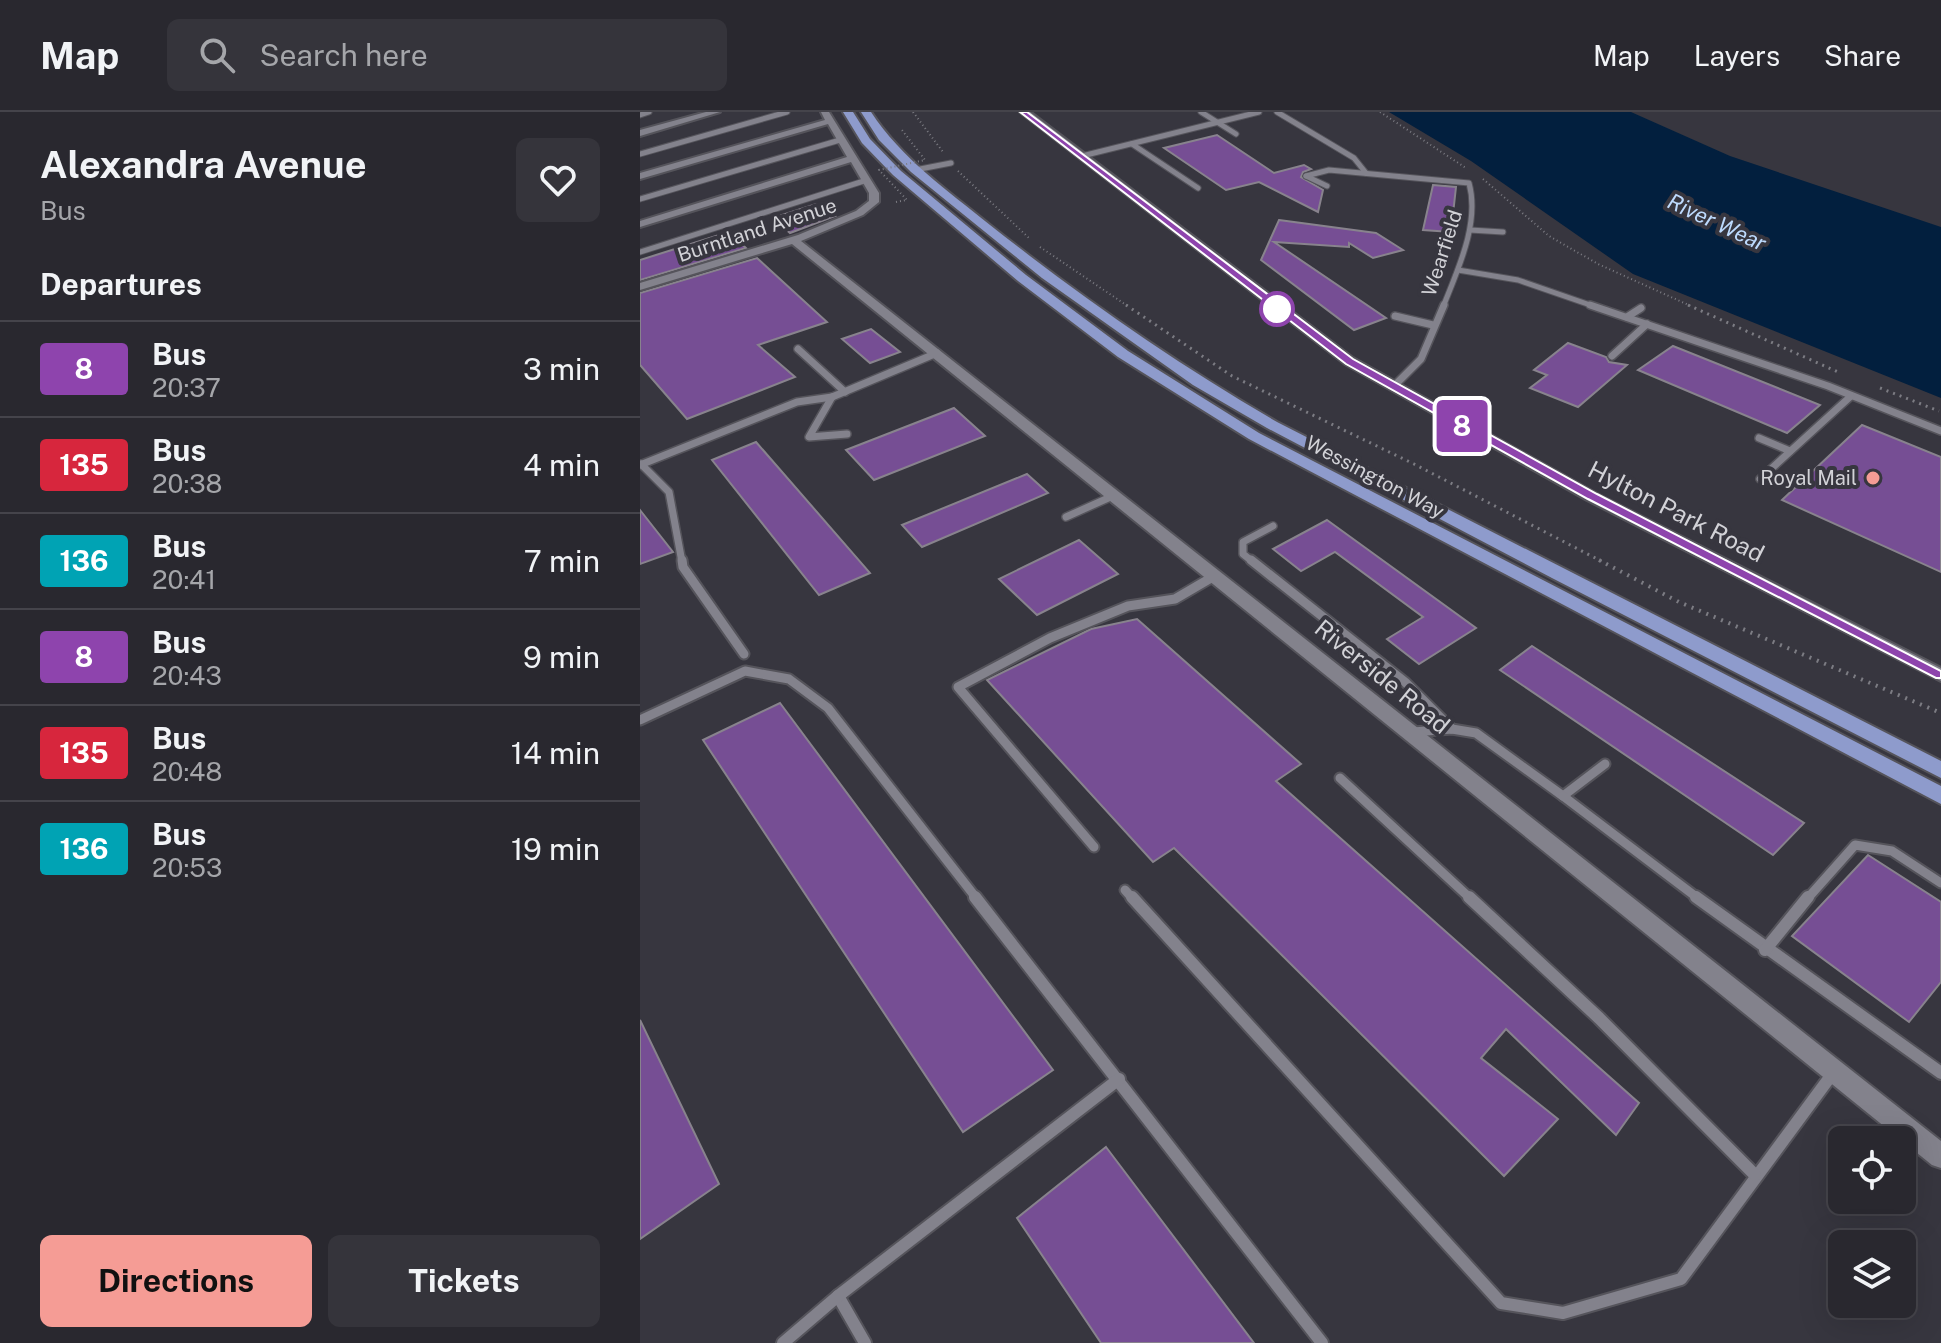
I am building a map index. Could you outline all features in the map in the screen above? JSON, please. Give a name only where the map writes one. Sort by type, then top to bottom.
[{"type":"main road","name":"Wessington Way","points":[[848,112],[866,141],[925,198],[1067,313],[1169,383],[1254,436],[1941,796]]},
{"type":"main road","name":"Wessington Way","points":[[866,112],[883,138],[915,170],[1046,275],[1210,389],[1544,567],[1941,770]]},
{"type":"street","points":[[640,133],[716,112]]},
{"type":"street","name":"Hylton Park Road","points":[[1024,112],[1313,336],[1393,387],[1592,497],[1941,675]]},
{"type":"street","points":[[640,176],[827,116]]},
{"type":"street","name":"Burntland Avenue","points":[[640,287],[792,239],[868,209],[874,202],[874,193],[827,116]]},
{"type":"street","points":[[640,224],[851,159]]},
{"type":"street","name":"Riverside Road","points":[[792,239],[1941,1156]]},
{"type":"lane","points":[[640,115],[649,112]]},
{"type":"lane","points":[[640,154],[787,112]]},
{"type":"lane","points":[[1201,112],[1236,134]]},
{"type":"lane","points":[[1082,156],[1259,112]]},
{"type":"lane","points":[[1277,112],[1354,158],[1366,173]]},
{"type":"lane","points":[[640,199],[840,140]]},
{"type":"lane","points":[[1132,144],[1198,188]]},
{"type":"lane","points":[[915,170],[951,163]]},
{"type":"lane","name":"Wearfield","points":[[1327,186],[1306,176],[1329,170],[1469,183],[1475,204],[1458,270],[1421,359],[1393,387]]},
{"type":"lane","points":[[640,252],[867,180]]},
{"type":"lane","points":[[1470,230],[1503,232]]},
{"type":"lane","points":[[1458,270],[1518,280],[1851,396],[1941,431]]},
{"type":"lane","points":[[1627,317],[1641,308]]},
{"type":"lane","points":[[1395,316],[1433,325]]},
{"type":"lane","points":[[1612,356],[1647,324]]},
{"type":"lane","points":[[798,349],[845,392]]},
{"type":"lane","points":[[744,654],[683,567],[676,515],[669,492],[640,464],[797,402],[832,397],[937,353]]},
{"type":"lane","points":[[1760,479],[1851,396]]},
{"type":"lane","points":[[832,397],[809,437],[847,434]]},
{"type":"lane","points":[[1759,438],[1790,451]]},
{"type":"lane","points":[[1066,517],[1115,495]]},
{"type":"lane","points":[[1273,526],[1243,542],[1243,554],[1405,682],[1452,729]]},
{"type":"lane","points":[[1094,847],[958,687],[1050,638],[1128,606],[1175,599],[1216,575]]},
{"type":"lane","points":[[640,720],[745,671],[789,679],[828,708],[1322,1343]]},
{"type":"lane","points":[[1413,732],[1452,729],[1476,733],[1765,950],[1941,1073]]},
{"type":"lane","points":[[1563,796],[1605,764]]},
{"type":"lane","points":[[1340,778],[1599,1018],[1755,1175]]},
{"type":"lane","points":[[1765,950],[1844,854],[1855,845],[1892,851],[1941,883]]},
{"type":"lane","points":[[1125,890],[1501,1303],[1563,1313],[1681,1279],[1755,1175],[1835,1071]]},
{"type":"lane","points":[[783,1343],[838,1296],[1119,1079]]},
{"type":"lane","points":[[838,1296],[865,1343]]},
{"type":"path","points":[[913,112],[966,183],[1034,242],[1232,376],[1414,464],[1679,602],[1941,713]]},
{"type":"path","points":[[1380,112],[1470,170]]},
{"type":"path","points":[[896,202],[907,200],[879,170],[925,160],[902,130]]},
{"type":"path","points":[[1480,177],[1510,199],[1549,236],[1598,264],[1849,376]]},
{"type":"path","points":[[1872,385],[1941,412]]},
{"type":"water","name":"River Wear","points":[[1389,112],[1631,112],[1730,156],[1941,227],[1941,398],[1633,274],[1471,161]]},
{"type":"building","points":[[1217,135],[1274,173],[1304,165],[1311,169],[1303,172],[1301,177],[1323,190],[1318,212],[1259,182],[1226,190],[1164,148]]},
{"type":"building","points":[[1433,185],[1456,187],[1451,232],[1423,230]]},
{"type":"building","points":[[816,204],[835,216],[790,233],[773,218]]},
{"type":"building","points":[[1279,220],[1376,233],[1403,250],[1373,258],[1349,243],[1349,247],[1274,242],[1386,318],[1354,330],[1261,260]]},
{"type":"building","points":[[729,232],[746,248],[640,280],[640,260]]},
{"type":"building","points":[[757,258],[827,322],[758,345],[795,377],[687,419],[640,365],[640,293]]},
{"type":"building","points":[[871,329],[900,352],[870,363],[842,339]]},
{"type":"building","points":[[1568,343],[1606,357],[1609,362],[1627,365],[1578,407],[1530,388],[1547,375],[1534,370]]},
{"type":"building","points":[[1673,346],[1820,405],[1787,433],[1638,370]]},
{"type":"building","points":[[954,408],[985,436],[874,480],[846,450]]},
{"type":"building","name":"Royal Mail","points":[[1862,425],[1941,457],[1941,572],[1782,500]]},
{"type":"building","points":[[756,442],[870,573],[819,595],[712,460]]},
{"type":"building","points":[[1027,474],[1048,493],[922,547],[902,525]]},
{"type":"building","points":[[640,510],[673,552],[640,564]]},
{"type":"building","points":[[1327,520],[1476,628],[1419,664],[1387,639],[1423,617],[1335,552],[1301,571],[1273,549]]},
{"type":"building","points":[[1079,540],[1118,574],[1037,615],[999,579]]},
{"type":"building","points":[[1137,619],[1301,764],[1276,781],[1639,1103],[1616,1135],[1506,1029],[1481,1058],[1558,1119],[1504,1176],[1174,848],[1153,862],[987,680],[1091,629]]},
{"type":"building","points":[[1532,646],[1804,823],[1773,855],[1500,670]]},
{"type":"building","points":[[780,703],[1053,1070],[963,1132],[703,740]]},
{"type":"building","points":[[1868,855],[1941,902],[1941,982],[1909,1022],[1792,936]]},
{"type":"building","points":[[640,1020],[719,1184],[640,1239]]},
{"type":"building","points":[[1106,1147],[1254,1343],[1101,1343],[1017,1218]]},
{"type":"bus line","name":"8","points":[[1024,112],[1349,361],[1592,497],[1941,675]]},
{"type":"place","name":"Royal Mail","points":[[1873,478]]}]
